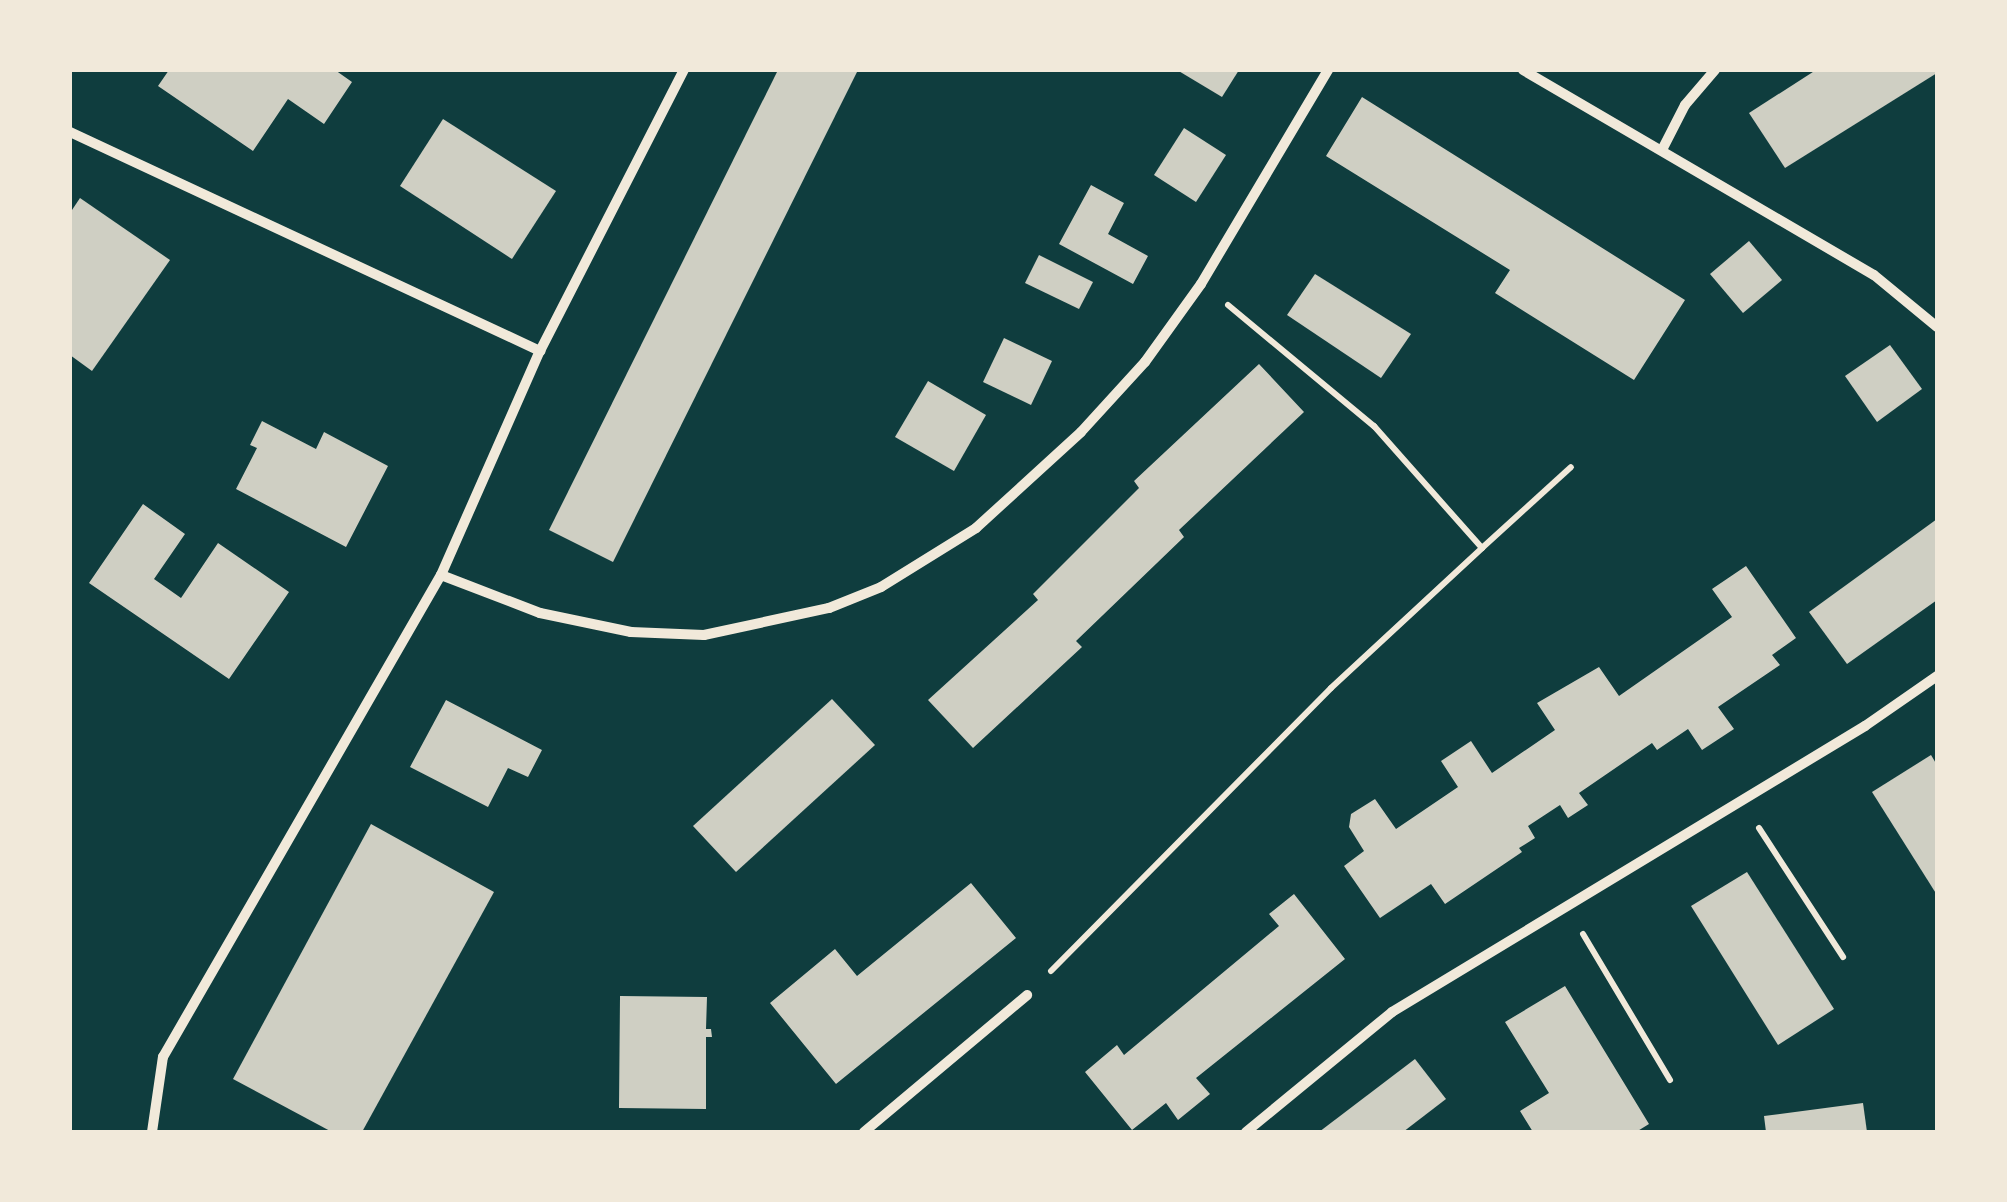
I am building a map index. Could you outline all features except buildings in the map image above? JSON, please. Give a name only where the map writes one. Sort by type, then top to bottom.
[{"type":"street","points":[[152,1132],[163,1056],[441,575],[540,351],[684,70]]},
{"type":"street","points":[[441,575],[540,612],[631,632],[704,634],[829,608],[924,562],[976,528],[1036,476],[1145,362],[1201,284],[1328,70]]},
{"type":"street","points":[[1523,70],[1663,148],[1874,275],[1937,327]]},
{"type":"street","points":[[1663,148],[1685,105],[1715,70]]},
{"type":"street","points":[[70,132],[540,351]]},
{"type":"street","points":[[1246,1132],[1392,1012],[1741,802],[1937,676]]},
{"type":"street","points":[[864,1132],[1027,995]]},
{"type":"path","points":[[1201,284],[1374,426],[1482,548]]},
{"type":"path","points":[[1027,995],[1303,716],[1572,467]]},
{"type":"path","points":[[1741,802],[1843,957]]},
{"type":"path","points":[[1567,907],[1670,1080]]}]
